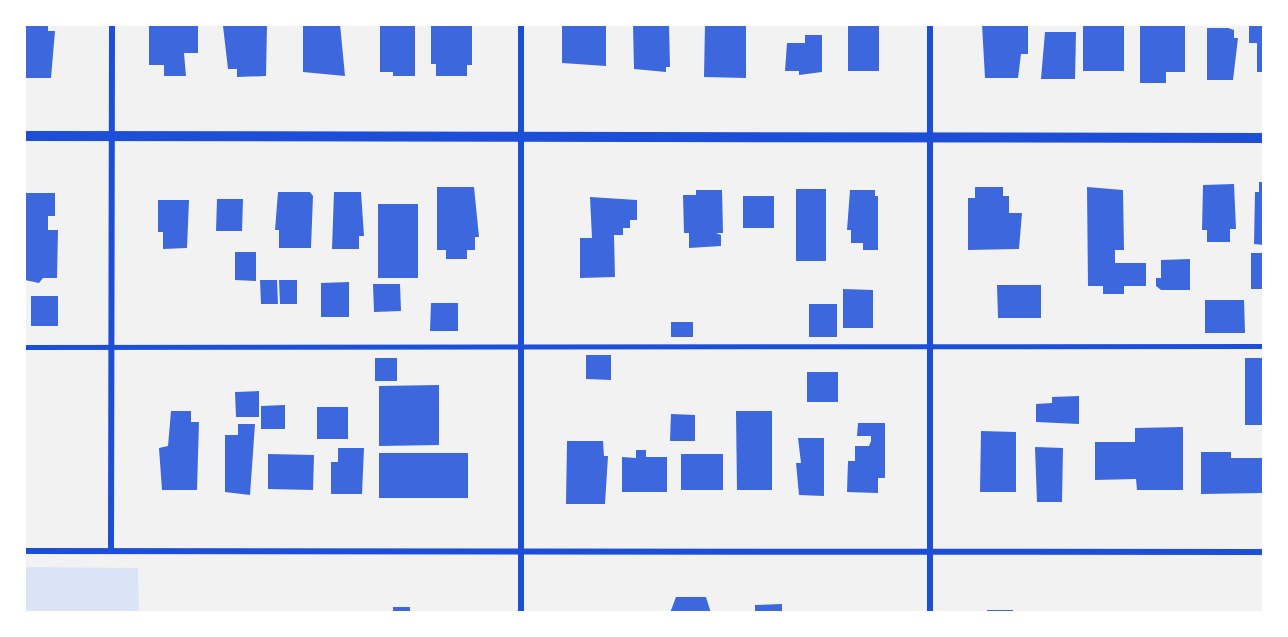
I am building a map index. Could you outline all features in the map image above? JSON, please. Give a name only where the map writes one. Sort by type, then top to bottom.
[{"type":"street","points":[[111,551],[112,24]]},
{"type":"street","points":[[521,24],[521,613]]},
{"type":"street","points":[[930,24],[930,613]]},
{"type":"street","points":[[24,136],[1264,138]]},
{"type":"street","points":[[24,551],[1264,552]]},
{"type":"lane","points":[[24,347],[1264,346]]},
{"type":"shaded area","points":[[24,567],[138,568],[139,613],[24,613]]},
{"type":"building","points":[[24,24],[48,24],[48,31],[55,31],[51,78],[25,78]]},
{"type":"building","points":[[157,24],[198,25],[198,53],[184,53],[186,76],[164,76],[164,65],[149,65],[149,26]]},
{"type":"building","points":[[303,24],[340,24],[345,76],[303,72]]},
{"type":"building","points":[[380,24],[415,24],[415,76],[393,76],[393,72],[380,72]]},
{"type":"building","points":[[431,24],[472,24],[472,65],[467,65],[467,76],[436,76],[436,64],[431,64]]},
{"type":"building","points":[[562,24],[606,24],[606,66],[562,63]]},
{"type":"building","points":[[633,24],[669,24],[670,67],[666,67],[666,72],[634,69]]},
{"type":"building","points":[[705,24],[746,24],[746,78],[704,77]]},
{"type":"building","points":[[982,24],[1028,26],[1028,54],[1021,54],[1018,78],[985,78]]},
{"type":"building","points":[[1083,24],[1124,24],[1124,71],[1083,71]]},
{"type":"building","points":[[1140,24],[1185,24],[1185,72],[1166,72],[1166,83],[1140,83]]},
{"type":"building","points":[[1249,24],[1264,24],[1264,72],[1257,72],[1257,43],[1249,43]]},
{"type":"building","points":[[267,25],[266,76],[237,77],[237,69],[228,69],[223,26]]},
{"type":"building","points":[[848,26],[879,26],[879,71],[848,71]]},
{"type":"building","points":[[1207,28],[1228,28],[1234,30],[1234,38],[1238,38],[1233,80],[1207,80]]},
{"type":"building","points":[[1045,32],[1076,32],[1075,79],[1041,79]]},
{"type":"building","points":[[805,35],[822,35],[822,72],[799,75],[799,71],[785,71],[787,43],[805,43]]},
{"type":"building","points":[[1259,182],[1264,182],[1264,245],[1254,244],[1255,192],[1259,192]]},
{"type":"building","points":[[1234,184],[1236,229],[1230,229],[1230,242],[1207,242],[1207,230],[1202,230],[1203,185]]},
{"type":"building","points":[[437,187],[474,187],[479,237],[475,237],[475,250],[467,250],[467,259],[446,259],[446,250],[437,250]]},
{"type":"building","points":[[975,187],[1003,187],[1003,196],[1009,196],[1009,213],[1022,213],[1019,249],[968,250],[968,198],[975,198]]},
{"type":"building","points":[[1087,187],[1123,190],[1124,250],[1115,250],[1115,263],[1146,263],[1146,286],[1124,286],[1124,294],[1103,294],[1103,286],[1088,286]]},
{"type":"building","points":[[796,189],[826,189],[826,261],[796,261]]},
{"type":"building","points":[[696,190],[722,190],[723,233],[716,233],[721,235],[721,246],[689,248],[689,233],[684,233],[683,195],[696,195]]},
{"type":"building","points":[[850,190],[875,190],[875,196],[878,196],[878,250],[863,250],[863,243],[851,243],[851,230],[847,230]]},
{"type":"building","points":[[278,192],[310,192],[313,196],[311,248],[279,248],[279,230],[275,230]]},
{"type":"building","points":[[334,192],[361,192],[364,236],[359,236],[359,249],[332,249]]},
{"type":"building","points":[[26,193],[55,193],[55,216],[48,216],[48,230],[58,230],[57,278],[43,278],[39,283],[25,280]]},
{"type":"building","points":[[743,196],[774,196],[774,228],[743,228]]},
{"type":"building","points":[[590,197],[637,200],[637,220],[630,220],[630,228],[623,228],[623,235],[614,235],[615,277],[580,278],[580,238],[592,238]]},
{"type":"building","points":[[217,199],[243,199],[242,231],[216,231]]},
{"type":"building","points":[[158,200],[189,200],[187,248],[163,249],[163,232],[158,232]]},
{"type":"building","points":[[378,204],[418,204],[418,278],[378,278]]},
{"type":"building","points":[[235,252],[256,252],[256,281],[235,280]]},
{"type":"building","points":[[1251,253],[1264,253],[1264,289],[1251,289]]},
{"type":"building","points":[[1190,259],[1190,290],[1161,290],[1156,286],[1156,278],[1161,278],[1161,260]]},
{"type":"building","points":[[260,280],[277,280],[278,304],[261,304]]},
{"type":"building","points":[[279,280],[297,280],[297,304],[280,304]]},
{"type":"building","points":[[349,282],[349,317],[321,317],[321,283]]},
{"type":"building","points":[[373,284],[400,284],[401,311],[374,312]]},
{"type":"building","points":[[997,285],[1041,285],[1041,318],[998,318]]},
{"type":"building","points":[[843,289],[873,290],[873,328],[843,328]]},
{"type":"building","points":[[31,296],[58,296],[58,326],[31,326]]},
{"type":"building","points":[[1205,300],[1244,300],[1245,333],[1205,333]]},
{"type":"building","points":[[431,303],[458,303],[458,331],[430,331]]},
{"type":"building","points":[[809,304],[837,304],[837,337],[809,337]]},
{"type":"building","points":[[671,322],[693,322],[693,337],[671,337]]},
{"type":"building","points":[[586,355],[611,355],[611,380],[586,379]]},
{"type":"building","points":[[375,358],[397,358],[397,381],[375,381]]},
{"type":"building","points":[[1245,358],[1264,358],[1264,425],[1245,425]]},
{"type":"building","points":[[807,372],[838,372],[838,402],[807,402]]},
{"type":"building","points":[[439,385],[439,445],[379,446],[379,386]]},
{"type":"building","points":[[259,391],[259,417],[236,417],[235,392]]},
{"type":"building","points":[[1079,396],[1079,424],[1036,422],[1036,404],[1052,403],[1052,397]]},
{"type":"building","points":[[285,405],[285,429],[261,429],[261,406]]},
{"type":"building","points":[[317,407],[348,407],[348,439],[317,439]]},
{"type":"building","points":[[171,411],[191,411],[191,422],[199,422],[197,490],[162,490],[159,448],[168,446]]},
{"type":"building","points":[[736,411],[772,411],[772,490],[737,490]]},
{"type":"building","points":[[671,414],[695,415],[695,441],[670,441]]},
{"type":"building","points":[[858,423],[885,423],[885,478],[878,478],[878,493],[847,492],[848,461],[855,461],[855,446],[869,446],[871,441],[871,436],[857,436]]},
{"type":"building","points":[[238,424],[255,424],[250,495],[225,492],[225,435],[238,435]]},
{"type":"building","points":[[1183,427],[1183,490],[1137,490],[1136,479],[1095,480],[1095,442],[1135,442],[1135,428]]},
{"type":"building","points":[[981,431],[1016,432],[1016,492],[980,492]]},
{"type":"building","points":[[798,438],[824,438],[824,496],[799,495],[796,463],[801,463]]},
{"type":"building","points":[[567,441],[603,441],[604,456],[608,456],[605,504],[566,504]]},
{"type":"building","points":[[1035,447],[1063,448],[1062,502],[1037,502]]},
{"type":"building","points":[[338,448],[364,448],[362,494],[331,494],[331,462],[338,462]]},
{"type":"building","points":[[636,450],[646,450],[646,457],[667,457],[667,492],[622,492],[622,457],[636,458]]},
{"type":"building","points":[[1201,452],[1231,452],[1231,458],[1264,458],[1264,493],[1201,494]]},
{"type":"building","points":[[379,453],[468,453],[468,498],[379,498]]},
{"type":"building","points":[[268,454],[314,455],[313,490],[268,489]]},
{"type":"building","points":[[681,454],[723,454],[723,490],[681,490]]},
{"type":"building","points":[[676,597],[706,597],[711,613],[670,613]]},
{"type":"building","points":[[782,604],[782,613],[755,613],[755,605]]},
{"type":"building","points":[[393,607],[410,607],[410,613],[393,613]]},
{"type":"building","points":[[987,610],[1013,610],[1013,613],[987,613]]}]
